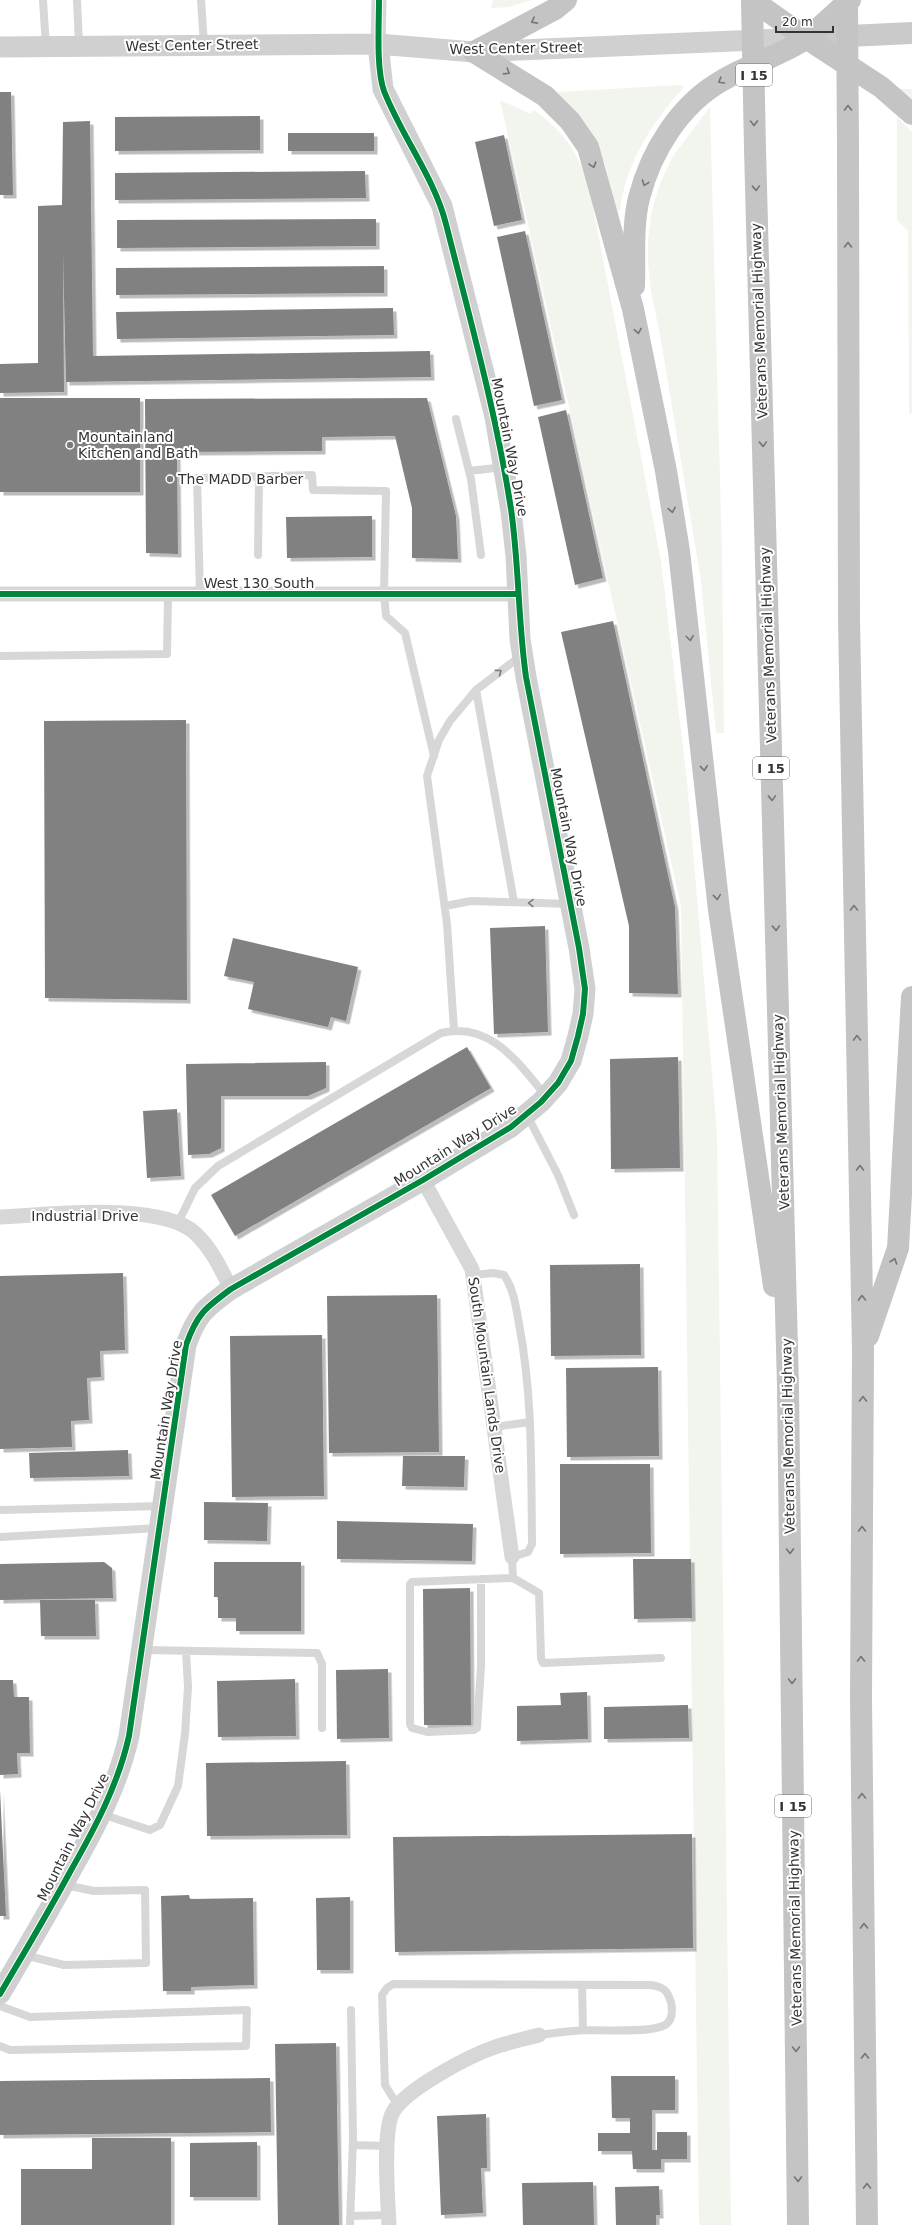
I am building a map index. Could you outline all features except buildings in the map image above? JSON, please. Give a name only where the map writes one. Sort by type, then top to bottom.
[{"type":"highway","points":[[474,52],[556,9],[566,0]]},
{"type":"highway","points":[[752,0],[806,38],[881,87],[912,114]]},
{"type":"highway","name":"Veterans Memorial Highway","points":[[752,0],[788,1386],[798,2225]]},
{"type":"highway","points":[[846,0],[848,147],[848,620],[863,1350],[861,1698],[867,2225]]},
{"type":"highway","points":[[634,309],[635,233],[639,199],[654,157],[675,121],[692,103],[722,80],[806,38],[850,0]]},
{"type":"highway","points":[[474,52],[545,96],[570,121],[588,147],[634,309],[666,471],[679,551],[719,910],[788,1386]]},
{"type":"highway","points":[[863,1350],[898,1248],[912,997]]},
{"type":"main road","name":"West Center Street","points":[[806,38],[912,33]]},
{"type":"street","points":[[378,44],[380,0]]},
{"type":"street","name":"West Center Street","points":[[0,47],[378,44],[474,52],[806,38]]},
{"type":"street","name":"Mountain Way Drive","points":[[0,1994],[64,1884],[102,1814],[124,1761],[161,1528],[186,1345],[192,1330],[206,1308],[231,1289],[423,1180],[511,1127],[526,1115],[558,1083],[571,1060],[584,1014],[585,989],[522,654],[517,594],[516,556],[504,467],[495,418],[442,206],[383,89],[378,44]]},
{"type":"street","name":"West 130 South","points":[[0,594],[517,594]]},
{"type":"street","name":"South Mountain Lands Drive","points":[[423,1180],[472,1269],[512,1557]]},
{"type":"street","name":"Industrial Drive","points":[[0,1217],[119,1213],[156,1217],[178,1222],[194,1232],[213,1253],[231,1289]]},
{"type":"street","points":[[389,2220],[388,2146],[393,2113],[398,2106],[407,2097],[434,2077],[447,2070],[494,2047],[539,2035]]},
{"type":"lane","points":[[43,0],[46,47]]},
{"type":"lane","points":[[78,0],[79,46]]},
{"type":"lane","points":[[201,0],[204,45]]},
{"type":"lane","points":[[456,419],[469,471],[481,555]]},
{"type":"lane","points":[[469,471],[504,467]]},
{"type":"lane","points":[[200,595],[197,478],[312,476],[313,490],[386,491],[384,594],[386,616],[405,633],[434,756]]},
{"type":"lane","points":[[258,555],[259,477]]},
{"type":"lane","points":[[0,656],[167,654],[168,595]]},
{"type":"lane","points":[[454,1030],[445,906],[427,776],[439,740],[450,721],[476,690],[522,654]]},
{"type":"lane","points":[[476,690],[514,902]]},
{"type":"lane","points":[[445,906],[472,901],[570,904]]},
{"type":"lane","points":[[178,1222],[195,1188],[218,1166],[441,1033],[454,1030],[472,1031],[494,1041],[511,1055],[546,1096]]},
{"type":"lane","points":[[526,1115],[558,1175],[574,1215]]},
{"type":"lane","points":[[473,1276],[493,1273],[504,1275],[512,1286],[524,1352],[530,1422],[532,1544],[528,1552],[512,1557],[512,1578]]},
{"type":"lane","points":[[494,1427],[530,1422]]},
{"type":"lane","points":[[0,1510],[164,1506]]},
{"type":"lane","points":[[0,1537],[161,1528]]},
{"type":"lane","points":[[481,1579],[481,1666],[477,1728],[474,1730],[427,1732],[412,1728],[410,1724],[410,1584],[412,1582],[481,1579],[512,1578],[539,1593],[541,1658],[543,1663],[661,1658]]},
{"type":"lane","points":[[142,1650],[317,1653],[322,1664],[322,1728]]},
{"type":"lane","points":[[102,1814],[150,1830],[160,1825],[178,1786],[185,1734],[188,1687],[186,1651]]},
{"type":"lane","points":[[23,1955],[64,1965],[146,1963],[145,1890],[94,1891],[64,1884]]},
{"type":"lane","points":[[398,2106],[385,2085],[382,1996],[387,1988],[393,1984],[658,1986],[666,1991],[670,1999],[672,2016],[664,2025],[655,2029],[584,2030],[539,2035]]},
{"type":"lane","points":[[582,1985],[584,2030]]},
{"type":"lane","points":[[0,2006],[30,2017],[247,2010],[246,2046],[10,2050],[0,2046]]},
{"type":"lane","points":[[350,2225],[352,2145],[351,2010]]},
{"type":"lane","points":[[352,2145],[388,2146]]},
{"type":"lane","points":[[351,2216],[389,2220]]},
{"type":"shaded area","points":[[493,0],[532,0],[509,7],[491,8]]},
{"type":"shaded area","points":[[679,85],[684,87],[651,129],[634,159],[623,192],[620,210],[617,212],[615,211],[605,164],[591,137],[551,95],[559,92]]},
{"type":"shaded area","points":[[899,89],[912,89],[912,99]]},
{"type":"shaded area","points":[[500,100],[531,114],[534,110],[553,126],[567,141],[588,181],[661,561],[687,781],[717,1132],[731,2225],[699,2225],[681,906]]},
{"type":"shaded area","points":[[710,107],[722,554],[724,733],[716,733],[701,581],[661,340],[651,291],[648,263],[648,239],[652,210],[660,184],[673,156]]},
{"type":"shaded area","points":[[897,117],[912,132],[912,414],[909,414],[908,231],[897,220]]},
{"type":"cycle path","points":[[0,1994],[45,1918],[88,1839],[105,1806],[119,1772],[129,1736],[186,1345],[198,1319],[208,1307],[231,1289],[423,1180],[511,1127],[541,1102],[558,1083],[571,1061],[583,1014],[585,989],[579,948],[526,677],[521,635],[514,530],[498,437],[473,330],[441,207],[426,173],[391,108],[381,82],[378,34],[379,0]]},
{"type":"cycle path","points":[[0,594],[517,594]]},
{"type":"place","name":"Mountainland Kitchen and Bath","points":[[70,445]]},
{"type":"place","name":"The MADD Barber","points":[[170,479]]}]
